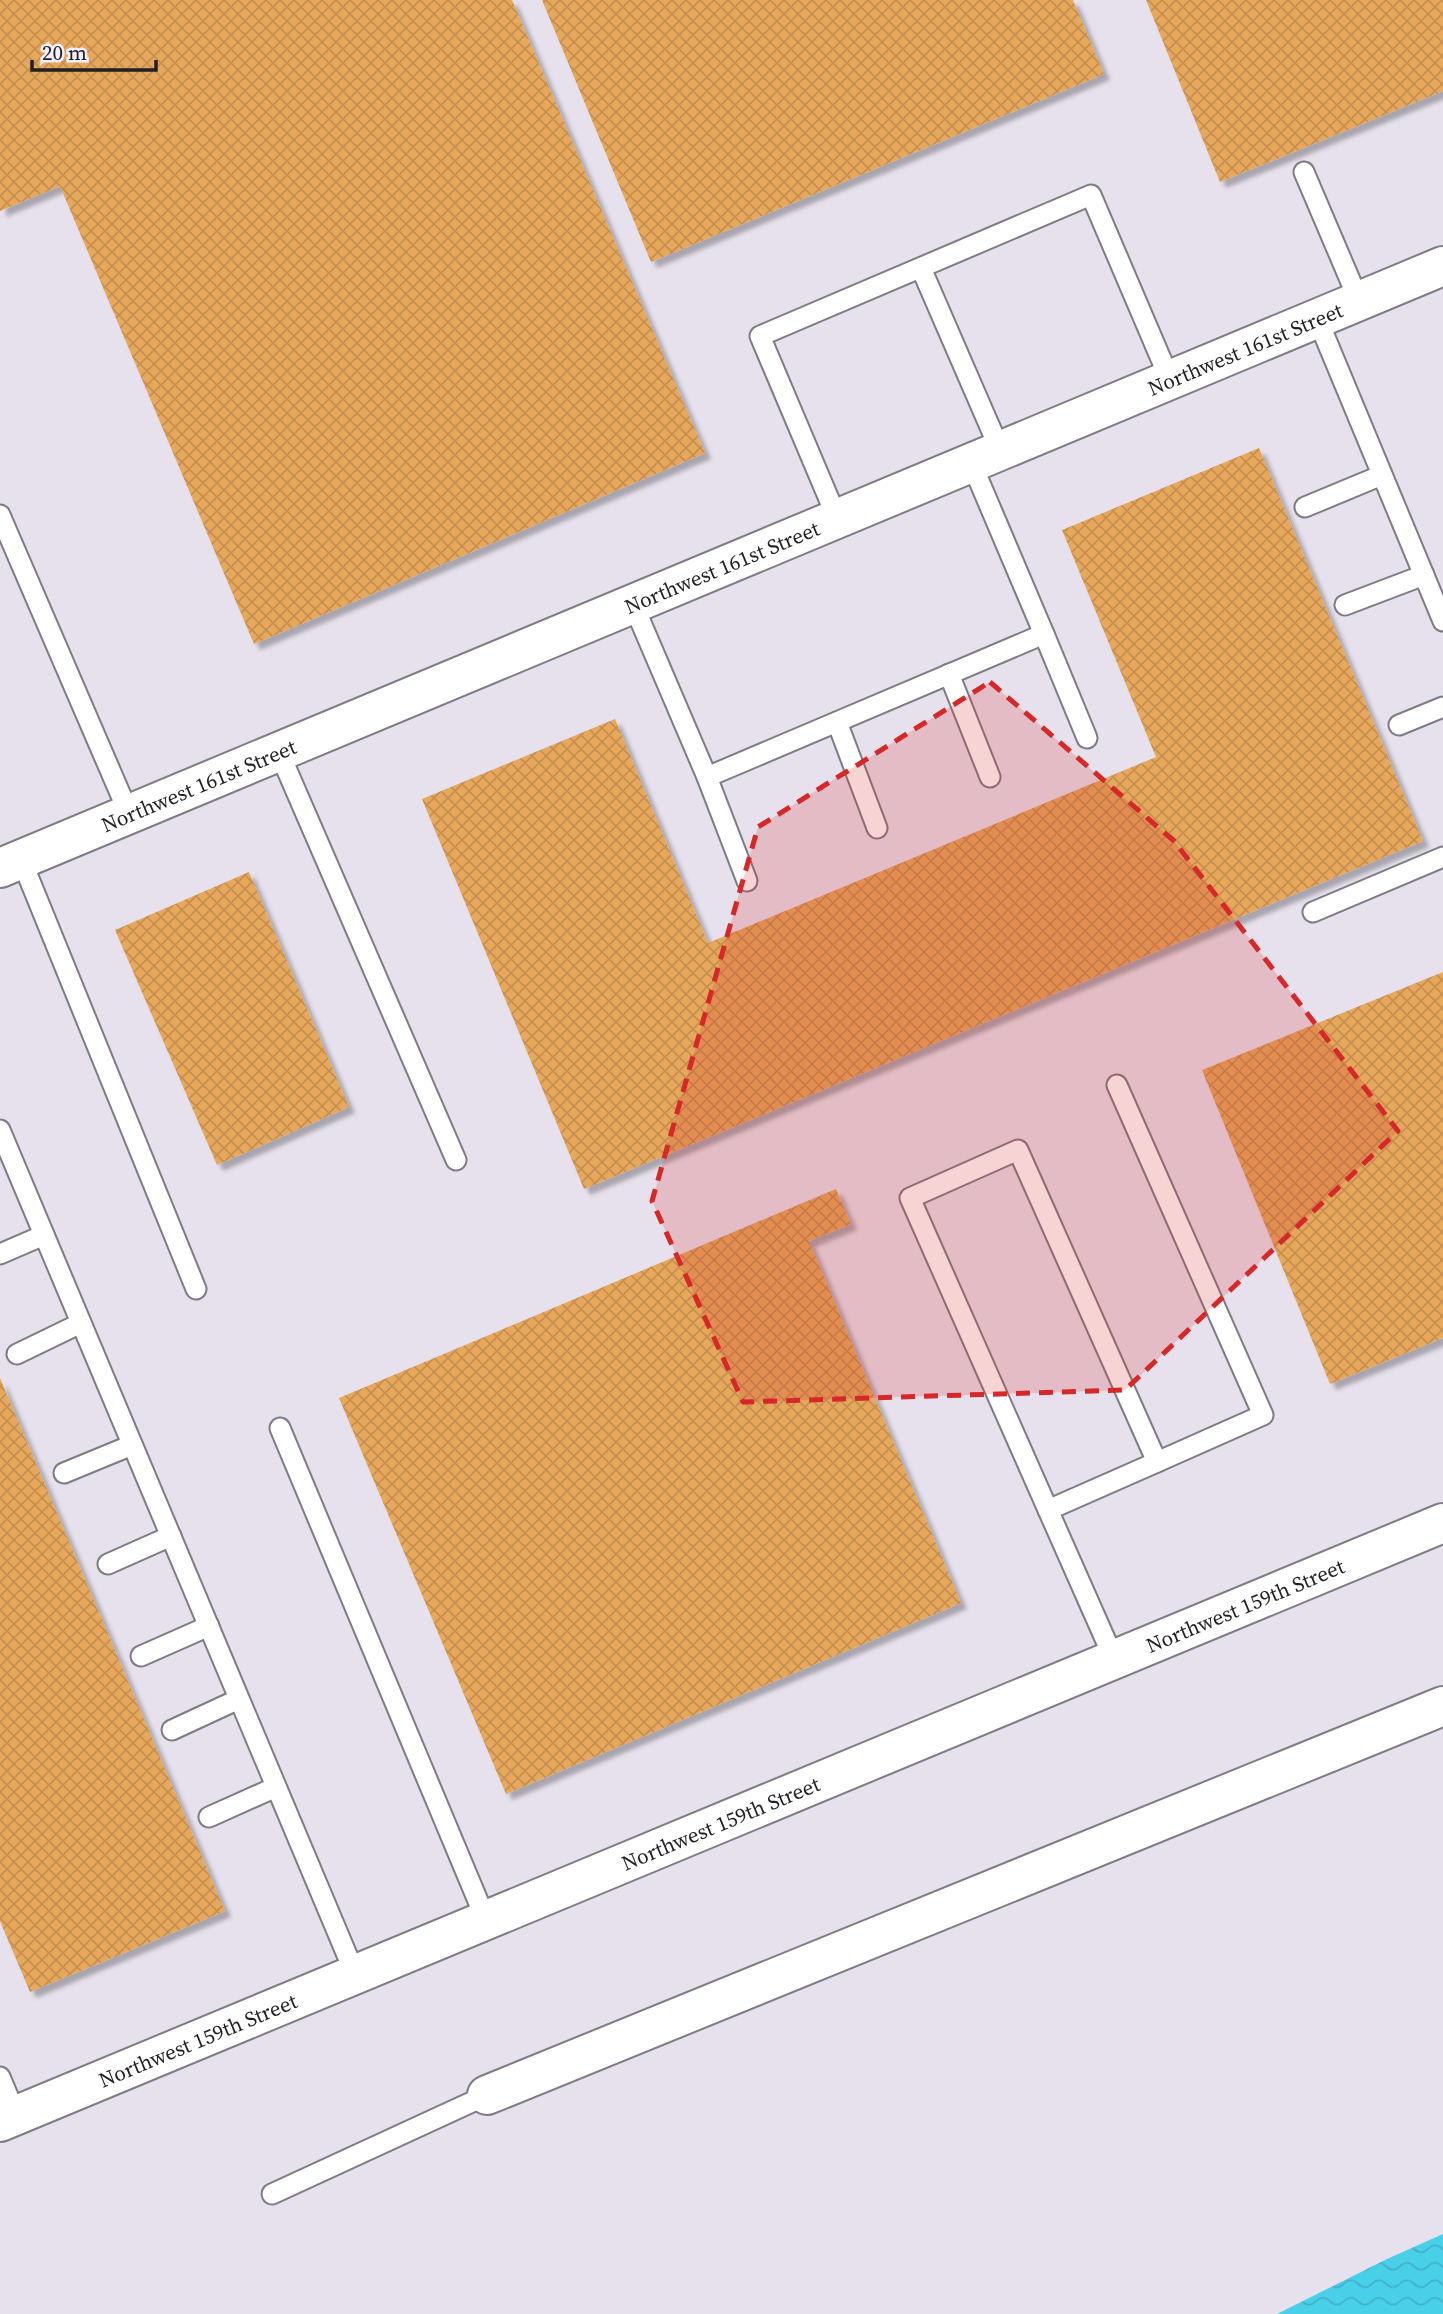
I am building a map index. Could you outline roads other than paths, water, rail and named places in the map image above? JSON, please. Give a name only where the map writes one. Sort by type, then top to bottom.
[{"type":"street","name":"Northwest 161st Street","points":[[10,864],[1443,266]]},
{"type":"street","name":"Northwest 159th Street","points":[[8,2119],[1443,1523]]},
{"type":"street","points":[[487,2095],[1443,1706]]},
{"type":"lane","points":[[1304,172],[1359,301]]},
{"type":"lane","points":[[837,518],[760,336],[1091,195],[1170,380]]},
{"type":"lane","points":[[920,268],[986,456],[1044,634],[1087,738]]},
{"type":"lane","points":[[1317,318],[1443,621]]},
{"type":"lane","points":[[1305,506],[1382,475]]},
{"type":"lane","points":[[0,515],[129,814]]},
{"type":"lane","points":[[1345,605],[1424,575]]},
{"type":"lane","points":[[633,604],[707,778],[747,881]]},
{"type":"lane","points":[[707,778],[1044,634]]},
{"type":"lane","points":[[949,674],[990,777]]},
{"type":"lane","points":[[1399,725],[1443,706]]},
{"type":"lane","points":[[837,722],[877,828]]},
{"type":"lane","points":[[279,752],[456,1160]]},
{"type":"lane","points":[[1313,912],[1443,857]]},
{"type":"lane","points":[[10,864],[196,1289]]},
{"type":"lane","points":[[1048,1510],[1263,1415],[1117,1085]]},
{"type":"lane","points":[[0,1130],[6,1164],[44,1235],[355,1974]]},
{"type":"lane","points":[[1114,1659],[910,1198],[1018,1150],[1157,1462]]},
{"type":"lane","points":[[0,1254],[44,1235]]},
{"type":"lane","points":[[17,1354],[81,1323]]},
{"type":"lane","points":[[280,1428],[486,1920]]},
{"type":"lane","points":[[64,1473],[132,1445]]},
{"type":"lane","points":[[108,1564],[171,1536]]},
{"type":"lane","points":[[141,1656],[209,1626]]},
{"type":"lane","points":[[172,1730],[239,1699]]},
{"type":"lane","points":[[209,1817],[276,1787]]},
{"type":"lane","points":[[0,2077],[8,2119]]},
{"type":"lane","points":[[272,2194],[487,2095]]},
{"type":"water","points":[[1443,2234],[1443,2314],[1277,2314],[1387,2259]]}]
